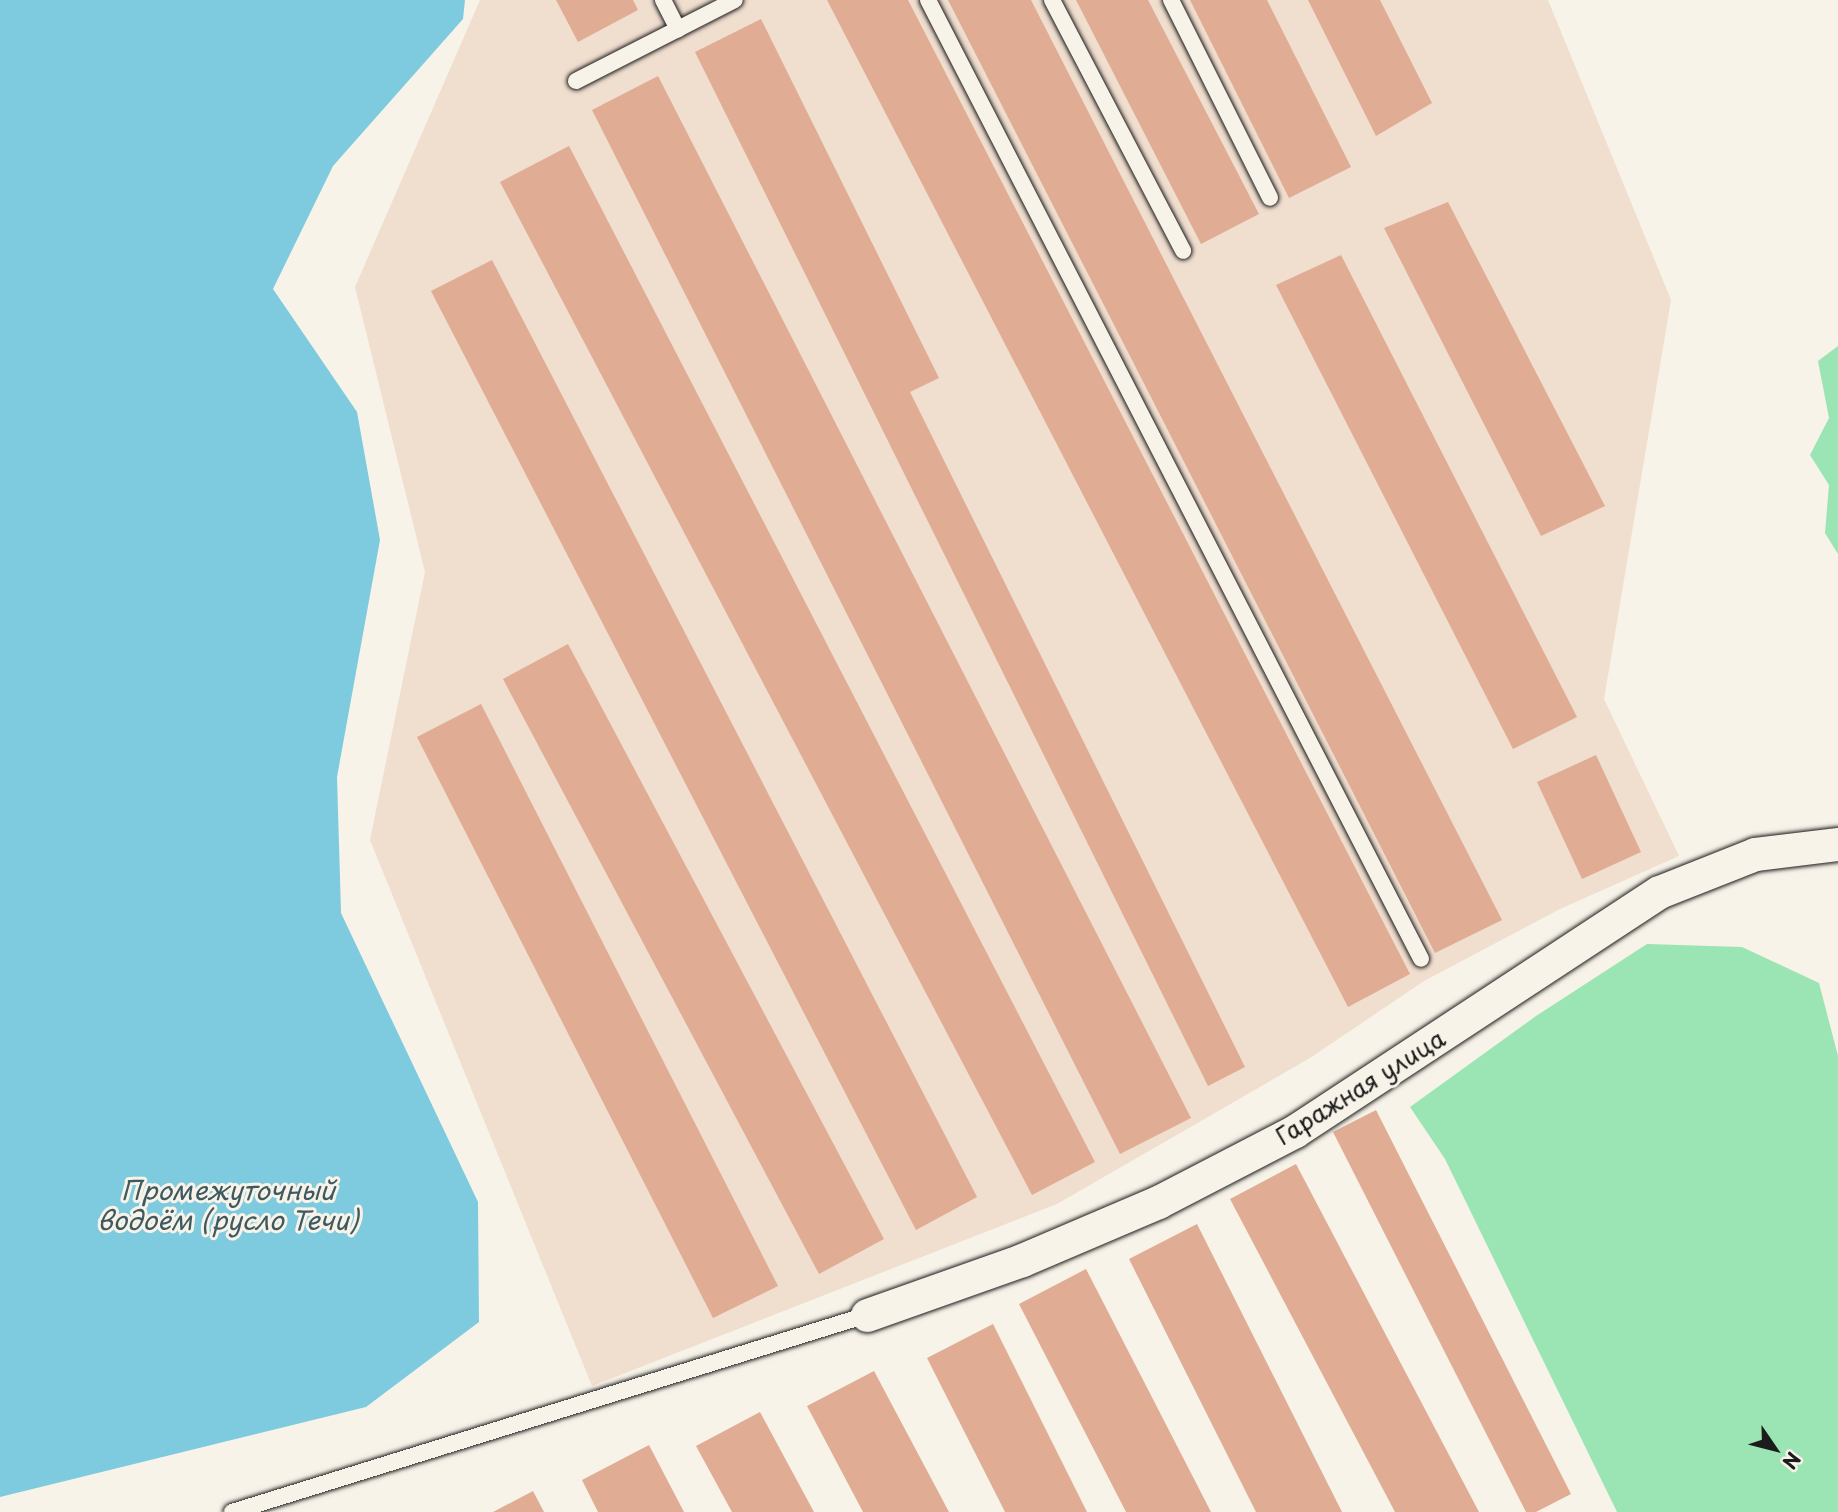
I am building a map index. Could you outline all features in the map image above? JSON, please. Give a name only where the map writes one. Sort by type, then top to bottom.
[{"type":"street","name":"Гаражная улица","points":[[867,1315],[1022,1260],[1158,1202],[1294,1131],[1659,892],[1755,854],[1838,844]]},
{"type":"lane","points":[[663,0],[678,29]]},
{"type":"lane","points":[[576,81],[735,0]]},
{"type":"lane","points":[[928,0],[1420,959]]},
{"type":"lane","points":[[1052,0],[1183,251]]},
{"type":"lane","points":[[1171,0],[1270,198]]},
{"type":"lane","points":[[232,1512],[867,1315]]},
{"type":"shaded area","points":[[480,0],[1548,0],[1671,300],[1604,699],[1679,856],[1560,909],[1424,981],[1310,1058],[1057,1204],[592,1386],[370,840],[425,572],[355,287]]},
{"type":"green space","points":[[1838,346],[1838,554],[1825,533],[1829,485],[1810,455],[1829,418],[1818,361]]},
{"type":"green space","points":[[1647,944],[1742,947],[1819,983],[1838,1056],[1838,1512],[1617,1512],[1445,1159],[1410,1107],[1536,1016]]},
{"type":"water","name":"Промежуточный водоём (русло Течи)","points":[[0,0],[465,0],[463,19],[333,166],[273,289],[357,412],[380,540],[337,777],[341,913],[478,1202],[479,1322],[366,1407],[0,1497]]},
{"type":"building","points":[[556,0],[633,0],[638,10],[578,42]]},
{"type":"building","points":[[827,0],[908,0],[1410,974],[1348,1007]]},
{"type":"building","points":[[948,0],[1031,0],[1502,920],[1435,953]]},
{"type":"building","points":[[1076,0],[1148,0],[1259,214],[1201,244]]},
{"type":"building","points":[[1190,0],[1267,0],[1351,167],[1289,198]]},
{"type":"building","points":[[1308,0],[1380,0],[1432,103],[1376,136]]},
{"type":"building","points":[[761,19],[939,378],[910,392],[1245,1067],[1208,1086],[695,52]]},
{"type":"building","points":[[658,76],[1191,1118],[1120,1154],[592,110]]},
{"type":"building","points":[[569,146],[1095,1162],[1032,1195],[500,182]]},
{"type":"building","points":[[1448,202],[1605,506],[1541,536],[1384,228]]},
{"type":"building","points":[[1341,255],[1577,717],[1513,749],[1276,285]]},
{"type":"building","points":[[492,260],[977,1197],[916,1230],[431,291]]},
{"type":"building","points":[[568,644],[884,1239],[819,1274],[503,679]]},
{"type":"building","points":[[481,704],[778,1286],[713,1318],[417,737]]},
{"type":"building","points":[[1596,755],[1641,852],[1582,879],[1537,782]]},
{"type":"building","points":[[1376,1110],[1571,1494],[1536,1512],[1526,1512],[1333,1132]]},
{"type":"building","points":[[1296,1164],[1479,1512],[1395,1512],[1230,1199]]},
{"type":"building","points":[[1197,1224],[1342,1512],[1256,1512],[1129,1259]]},
{"type":"building","points":[[1086,1269],[1211,1512],[1126,1512],[1019,1304]]},
{"type":"building","points":[[993,1324],[1087,1512],[1005,1512],[927,1358]]},
{"type":"building","points":[[874,1371],[949,1512],[863,1512],[807,1406]]},
{"type":"building","points":[[760,1412],[814,1512],[732,1512],[696,1446]]},
{"type":"building","points":[[649,1445],[684,1512],[598,1512],[582,1480]]},
{"type":"building","points":[[533,1491],[544,1512],[493,1512]]}]
